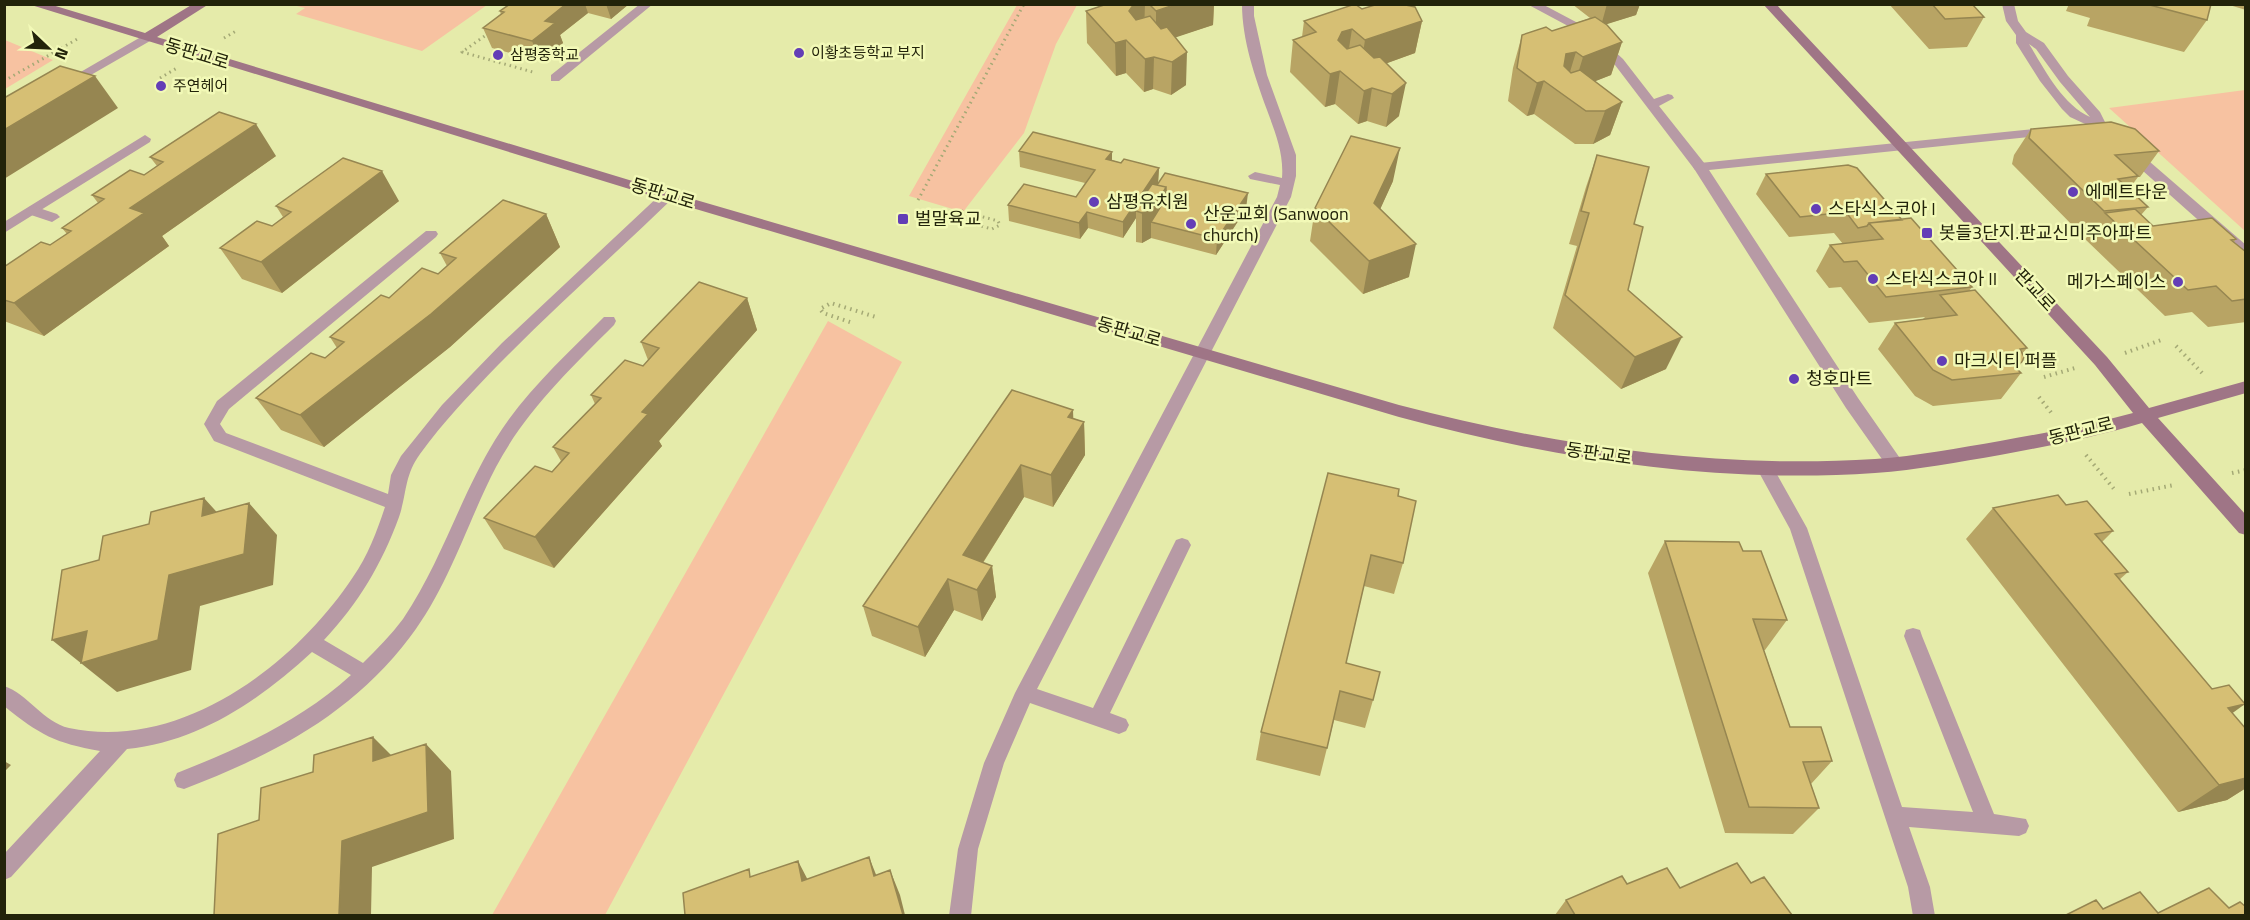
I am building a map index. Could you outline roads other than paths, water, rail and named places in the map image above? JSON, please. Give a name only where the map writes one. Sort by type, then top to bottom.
[{"type":"main road","name":"동판교로","points":[[34,4],[667,196],[1431,420],[1503,438],[1632,459],[1764,467],[1833,468],[1895,464],[1935,460],[2071,436],[2246,387]]},
{"type":"main road","points":[[146,39],[203,4]]},
{"type":"main road","name":"판교로","points":[[1769,4],[2101,361],[2145,415],[2246,528]]},
{"type":"street","points":[[1895,464],[1852,403],[1700,167],[1902,146],[2107,131],[2246,254]]},
{"type":"street","points":[[33,211],[52,217]]},
{"type":"lane","points":[[555,78],[648,4]]},
{"type":"lane","points":[[960,915],[971,839],[994,763],[1025,693],[1284,197],[1288,183],[1288,155],[1262,75],[1248,16],[1248,4]]},
{"type":"lane","points":[[1532,4],[1587,32],[1603,46],[1619,62],[1700,167]]},
{"type":"lane","points":[[2008,4],[2012,21],[2022,35],[2022,43],[2037,69],[2074,114],[2107,131]]},
{"type":"lane","points":[[54,91],[146,39]]},
{"type":"lane","points":[[1650,105],[1668,98]]},
{"type":"lane","points":[[4,229],[145,139]]},
{"type":"lane","points":[[1255,176],[1288,183]]},
{"type":"lane","points":[[4,694],[64,736],[102,744],[121,742],[144,739],[197,723],[240,699],[292,661],[330,622],[360,583],[381,542],[395,504],[398,480],[413,450],[446,408],[667,196]]},
{"type":"lane","points":[[395,504],[220,437],[212,424],[223,405],[431,234]]},
{"type":"lane","points":[[184,780],[249,754],[286,735],[319,714],[390,649],[416,612],[484,473],[520,414],[543,387],[609,321]]},
{"type":"lane","points":[[1764,467],[1798,528],[1919,887],[1924,915]]},
{"type":"lane","points":[[1098,718],[1182,545]]},
{"type":"lane","points":[[1913,636],[1987,823]]},
{"type":"lane","points":[[311,642],[365,674]]},
{"type":"lane","points":[[1025,693],[1119,725]]},
{"type":"lane","points":[[4,870],[121,742]]},
{"type":"lane","points":[[1895,816],[2019,826]]},
{"type":"place","name":"이황초등학교 부지","points":[[799,53]]},
{"type":"place","name":"삼평중학교","points":[[498,55]]},
{"type":"place","name":"주연헤어","points":[[161,86]]},
{"type":"place","name":"에메트타운","points":[[2073,192]]},
{"type":"place","name":"삼평유치원","points":[[1094,202]]},
{"type":"place","name":"스타식스코아 I","points":[[1816,209]]},
{"type":"place","name":"벌말육교","points":[[903,219]]},
{"type":"place","name":"산운교회 (Sanwoon church)","points":[[1191,224]]},
{"type":"place","name":"봇들3단지.판교신미주아파트","points":[[1927,233]]},
{"type":"place","name":"스타식스코아 II","points":[[1873,279]]},
{"type":"place","name":"메가스페이스","points":[[2178,282]]},
{"type":"place","name":"마크시티 퍼플","points":[[1942,361]]},
{"type":"place","name":"청호마트","points":[[1794,379]]}]
